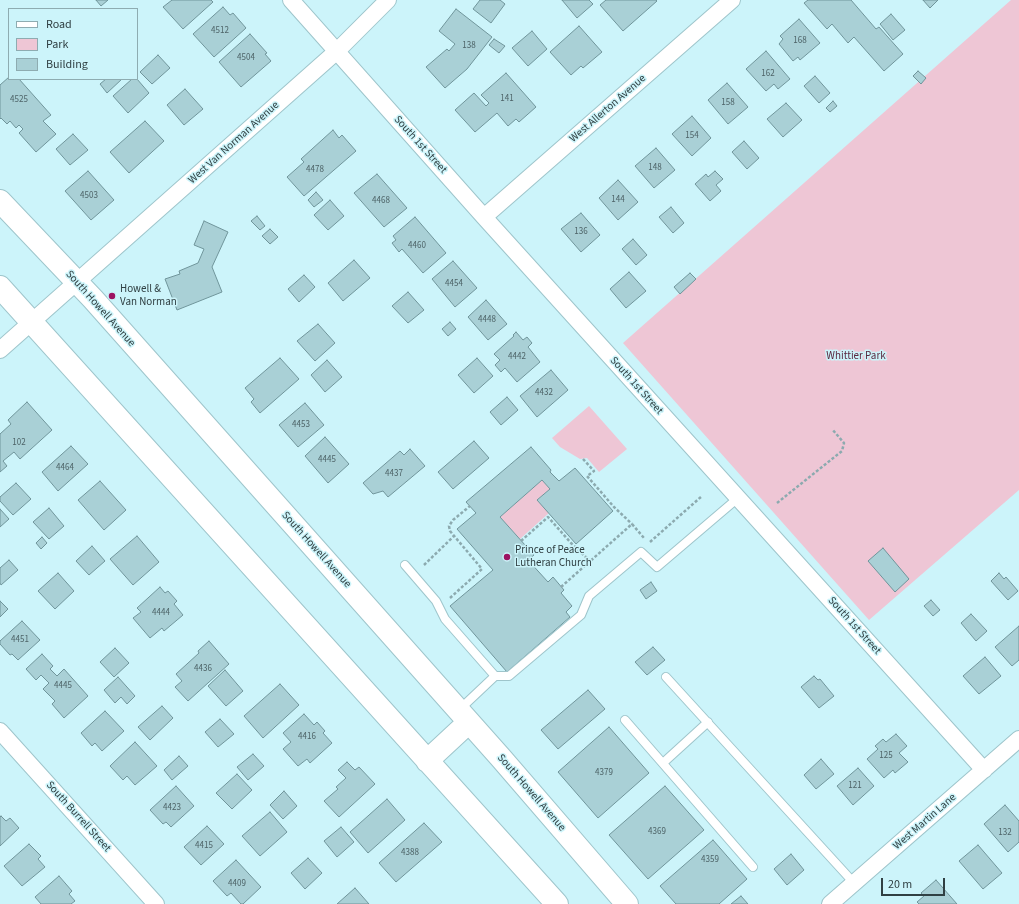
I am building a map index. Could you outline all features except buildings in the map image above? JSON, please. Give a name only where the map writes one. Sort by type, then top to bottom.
[{"type":"main road","name":"South Howell Avenue","points":[[0,201],[77,282],[464,717],[627,904]]},
{"type":"main road","points":[[0,287],[557,904]]},
{"type":"main road","points":[[427,760],[464,717]]},
{"type":"street","name":"South 1st Street","points":[[291,0],[484,217],[984,770]]},
{"type":"street","name":"West Van Norman Avenue","points":[[0,350],[337,51],[388,0]]},
{"type":"street","name":"West Allerton Avenue","points":[[484,217],[732,0]]},
{"type":"street","name":"South Burrell Street","points":[[0,731],[156,904]]},
{"type":"street","name":"West Martin Lane","points":[[830,904],[1019,740]]},
{"type":"lane","points":[[405,565],[436,601],[445,619],[495,676],[509,676],[581,615],[589,596],[641,552],[657,567],[738,498]]},
{"type":"lane","points":[[464,717],[495,676]]},
{"type":"lane","points":[[666,677],[854,884]]},
{"type":"lane","points":[[625,720],[753,867]]},
{"type":"lane","points":[[663,763],[708,722]]},
{"type":"path","points":[[777,503],[842,451],[844,443],[832,429]]},
{"type":"path","points":[[584,459],[594,471],[587,476],[614,507],[632,524]]},
{"type":"path","points":[[440,607],[482,569],[450,531],[449,526],[470,506]]},
{"type":"path","points":[[521,541],[548,517],[590,562]]},
{"type":"path","points":[[413,574],[454,536]]},
{"type":"green space","name":"Whittier Park","points":[[1011,0],[1019,0],[1019,490],[869,620],[623,343]]},
{"type":"green space","points":[[589,406],[627,449],[599,472],[587,458],[580,459],[560,447],[552,438]]},
{"type":"green space","points":[[542,480],[550,489],[537,500],[549,513],[520,539],[500,517]]},
{"type":"place","name":"Howell & Van Norman","points":[[112,296]]},
{"type":"place","name":"Prince of Peace Lutheran Church","points":[[507,557]]}]
